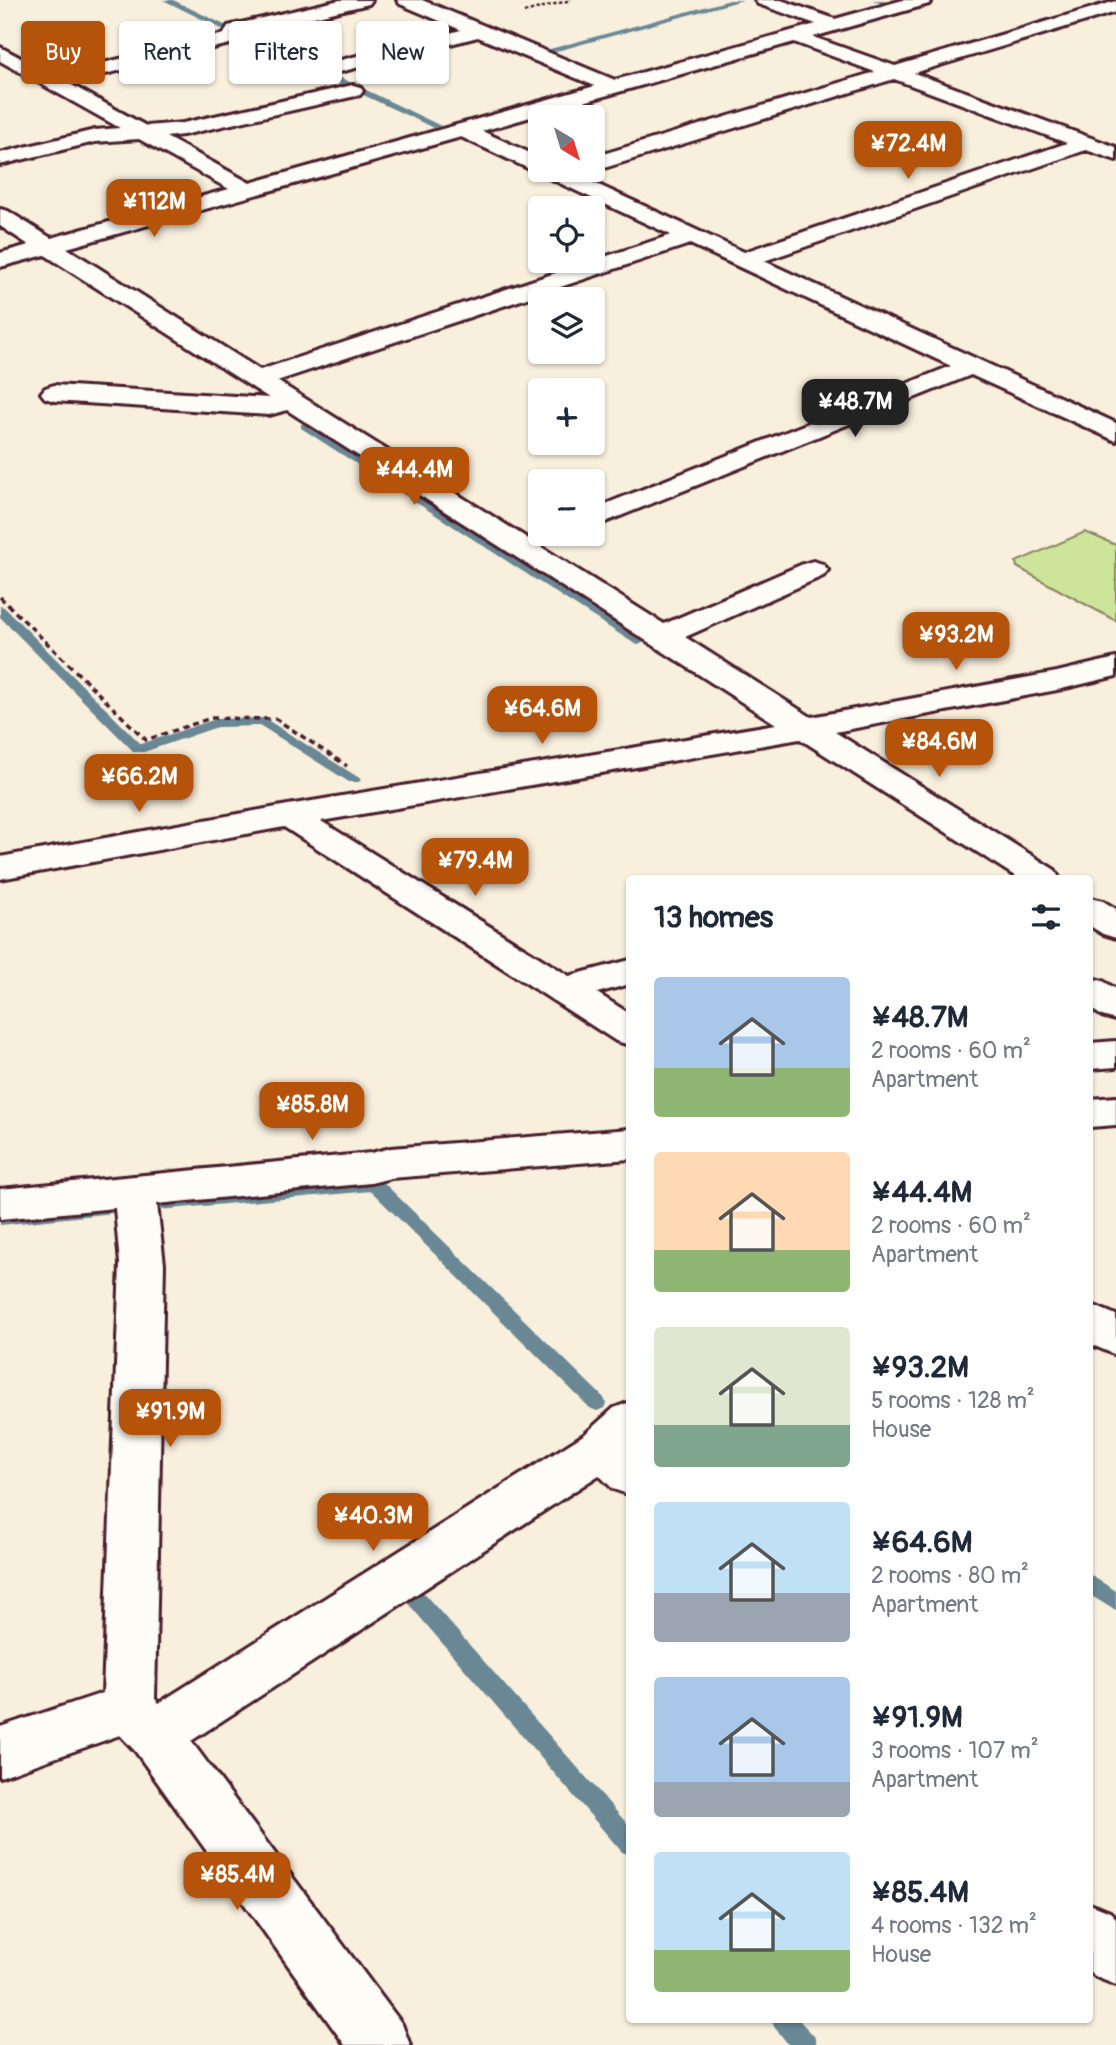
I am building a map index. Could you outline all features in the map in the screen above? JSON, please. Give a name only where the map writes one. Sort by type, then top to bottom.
[{"type":"street","points":[[105,68],[231,38],[235,30],[363,0]]},
{"type":"street","points":[[406,0],[614,87]]},
{"type":"street","points":[[764,0],[835,25]]},
{"type":"street","points":[[0,260],[923,0]]},
{"type":"street","points":[[1103,0],[1116,5]]},
{"type":"street","points":[[606,160],[1116,5]]},
{"type":"street","points":[[342,65],[478,30]]},
{"type":"street","points":[[794,36],[1116,154]]},
{"type":"street","points":[[0,53],[21,65]]},
{"type":"street","points":[[56,84],[247,190]]},
{"type":"street","points":[[0,159],[95,136],[183,129],[353,91]]},
{"type":"street","points":[[463,130],[528,158]]},
{"type":"street","points":[[743,260],[1087,144]]},
{"type":"street","points":[[581,182],[1116,433]]},
{"type":"street","points":[[0,216],[1034,873]]},
{"type":"street","points":[[258,379],[692,236]]},
{"type":"street","points":[[605,515],[972,366]]},
{"type":"street","points":[[54,393],[269,407],[290,400]]},
{"type":"street","points":[[1085,419],[1116,405]]},
{"type":"street","points":[[523,548],[528,546]]},
{"type":"street","points":[[662,636],[813,570]]},
{"type":"street","points":[[0,868],[394,797],[693,749],[1057,681],[1116,667]]},
{"type":"street","points":[[288,816],[626,1029]]},
{"type":"street","points":[[1015,875],[1034,873]]},
{"type":"street","points":[[1093,911],[1116,926]]},
{"type":"street","points":[[563,990],[626,973]]},
{"type":"street","points":[[1093,1056],[1116,1054]]},
{"type":"street","points":[[1093,1113],[1116,1111]]},
{"type":"street","points":[[0,1204],[371,1168],[391,1163],[626,1144]]},
{"type":"street","points":[[135,1192],[142,1264],[142,1721],[381,2045]]},
{"type":"street","points":[[1093,1323],[1116,1338]]},
{"type":"street","points":[[0,1752],[142,1721],[621,1448]]},
{"type":"street","points":[[1093,1935],[1116,1957]]},
{"type":"path","points":[[0,597],[146,740],[211,718],[276,719],[394,797]]},
{"type":"green space","points":[[1085,532],[1116,545],[1116,621],[1017,567],[1016,562]]},
{"type":"waterway","points":[[167,0],[229,29]]},
{"type":"waterway","points":[[543,52],[739,0]]},
{"type":"waterway","points":[[877,0],[882,2]]},
{"type":"waterway","points":[[342,82],[437,126]]},
{"type":"waterway","points":[[305,426],[639,641]]},
{"type":"waterway","points":[[0,610],[139,749],[216,723],[264,722],[354,779]]},
{"type":"waterway","points":[[159,1204],[375,1184],[597,1403]]},
{"type":"waterway","points":[[0,1219],[107,1209]]},
{"type":"waterway","points":[[1093,1586],[1116,1602]]},
{"type":"waterway","points":[[413,1595],[626,1839]]},
{"type":"waterway","points":[[786,2023],[805,2045]]}]
